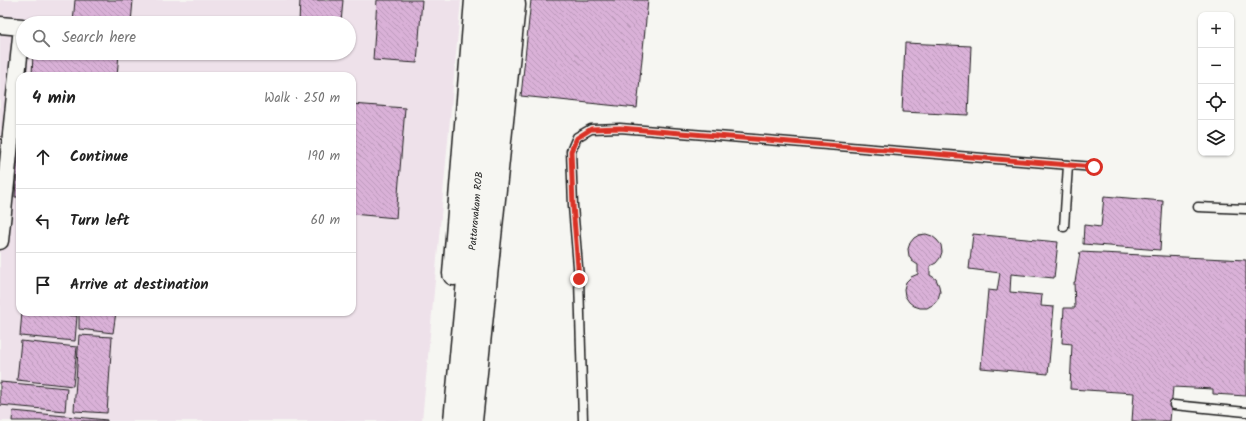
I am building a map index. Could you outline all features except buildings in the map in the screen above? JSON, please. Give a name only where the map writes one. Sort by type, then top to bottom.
[{"type":"street","points":[[442,421],[476,0]]},
{"type":"street","name":"Pattaravakam ROB","points":[[456,421],[494,0]]},
{"type":"street","points":[[471,421],[514,6],[513,0]]},
{"type":"street","points":[[0,25],[16,26]]},
{"type":"street","points":[[17,72],[19,60]]},
{"type":"street","points":[[0,240],[16,85]]},
{"type":"lane","points":[[583,421],[579,279],[573,206],[571,151],[577,138],[591,129],[620,128],[1094,167]]},
{"type":"lane","points":[[1064,227],[1068,165]]},
{"type":"lane","points":[[1198,207],[1246,209]]},
{"type":"lane","points":[[1174,405],[1246,412]]},
{"type":"shaded area","points":[[0,0],[461,0],[422,421],[0,421]]},
{"type":"route","points":[[579,279],[571,177],[571,151],[577,138],[591,129],[620,128],[1094,167]]}]
